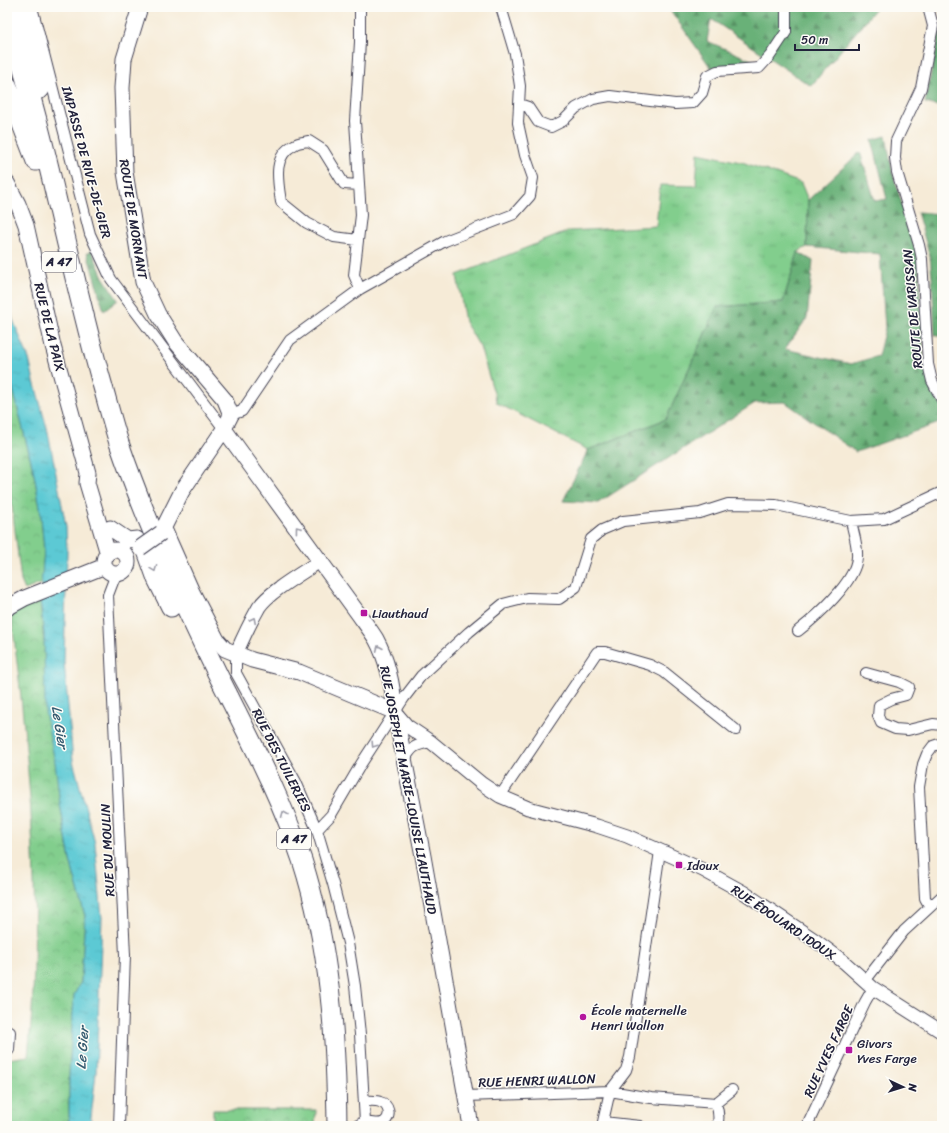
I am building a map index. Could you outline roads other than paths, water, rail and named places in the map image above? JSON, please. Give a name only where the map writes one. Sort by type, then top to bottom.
[{"type":"highway","points":[[20,7],[29,36],[43,99],[59,188],[57,202]]},
{"type":"highway","name":"A 47","points":[[7,19],[38,123],[96,362],[118,440],[140,502],[170,575],[284,811],[302,861],[323,942],[329,981],[334,1025],[337,1126]]},
{"type":"highway","name":"A 47","points":[[7,56],[36,161],[76,332],[115,468],[158,579],[212,684],[268,806],[289,859],[306,916],[319,982],[324,1024],[327,1072],[327,1126]]},
{"type":"highway","points":[[7,85],[36,161]]},
{"type":"main road","name":"ROUTE DE MORNANT","points":[[140,7],[124,59],[122,88],[125,172],[143,282],[158,314],[175,341],[226,400],[231,415]]},
{"type":"main road","name":"RUE DE LA PAIX","points":[[7,183],[18,204],[26,225],[54,346],[88,473],[87,483],[120,556]]},
{"type":"main road","points":[[7,608],[25,598],[120,556],[161,531],[182,491],[224,429],[231,415]]},
{"type":"main road","name":"RUE JOSEPH ET MARIE-LOUISE LIAUTHAUD","points":[[224,429],[321,560],[376,640],[386,662],[471,1126]]},
{"type":"main road","name":"RUE DE LA PAIX","points":[[88,473],[94,481],[120,556]]},
{"type":"main road","points":[[110,528],[128,540],[120,556]]},
{"type":"main road","points":[[161,531],[217,640],[225,649],[236,654],[299,672],[395,712]]},
{"type":"street","name":"IMPASSE DE RIVE-DE-GIER","points":[[32,7],[88,229],[110,279],[224,429]]},
{"type":"street","points":[[360,7],[360,42],[355,121],[361,215],[354,275],[360,289]]},
{"type":"street","points":[[231,415],[242,411],[290,340],[360,289],[445,241],[514,214],[530,196],[533,178],[525,155],[518,123],[520,86],[515,54],[501,7]]},
{"type":"street","points":[[519,104],[528,107],[538,122],[551,128],[563,121],[576,108],[593,99],[610,96],[675,104],[693,103],[702,93],[707,76],[717,71],[759,68],[770,56],[786,32],[786,7]]},
{"type":"street","name":"ROUTE DE VARISSAN","points":[[928,7],[933,26],[921,88],[896,141],[894,158],[922,259],[928,364],[932,382],[942,400]]},
{"type":"street","points":[[358,240],[334,237],[307,223],[281,202],[278,165],[284,152],[295,144],[309,141],[323,150],[344,184],[359,186]]},
{"type":"street","points":[[316,830],[331,815],[361,764],[395,712],[421,676],[469,632],[503,604],[527,598],[559,599],[576,587],[592,539],[602,530],[623,521],[700,513],[728,504],[776,505],[851,521],[884,519],[942,492]]},
{"type":"street","points":[[798,632],[822,611],[836,595],[856,566],[857,549],[851,521]]},
{"type":"street","name":"RUE DU MOULIN","points":[[119,1126],[125,955],[108,595],[120,556]]},
{"type":"street","points":[[236,654],[260,607],[273,593],[321,560]]},
{"type":"street","points":[[500,796],[597,652],[605,652],[650,665],[664,672],[736,730]]},
{"type":"street","name":"RUE DES TUILERIES","points":[[236,654],[236,673],[296,782],[316,830],[341,913],[355,986],[359,1027],[364,1102],[361,1124]]},
{"type":"street","points":[[866,673],[899,682],[909,687],[906,695],[891,699],[880,705],[878,716],[881,723],[896,729],[908,730],[933,724],[942,725]]},
{"type":"street","name":"RUE ÉDOUARD IDOUX","points":[[395,712],[407,726],[432,742],[482,784],[500,796],[528,808],[597,826],[627,836],[703,870],[743,892],[816,941],[844,962],[869,985],[942,1032]]},
{"type":"street","points":[[404,761],[410,750],[417,745],[432,742]]},
{"type":"street","points":[[930,907],[925,898],[919,787],[923,764],[927,754],[933,746],[942,744]]},
{"type":"street","points":[[640,1126],[603,1124],[610,1091],[626,1070],[630,1057],[660,851]]},
{"type":"street","name":"RUE YVES FARGE","points":[[810,1125],[862,1009],[869,985],[904,931],[942,896]]},
{"type":"street","points":[[7,1032],[10,1032],[9,1050],[7,1050]]},
{"type":"street","points":[[717,1126],[719,1111],[716,1103],[732,1090]]},
{"type":"street","name":"RUE HENRI WALLON","points":[[466,1096],[610,1091],[652,1098],[716,1103]]},
{"type":"street","points":[[361,1124],[380,1123],[386,1120],[389,1113],[387,1106],[381,1102],[364,1102]]},
{"type":"water","name":"Le Gier","points":[[7,296],[13,320],[29,359],[48,432],[66,526],[67,552],[64,662],[73,761],[95,843],[102,918],[96,1073],[90,1126],[69,1126],[69,1076],[74,995],[81,982],[85,916],[70,860],[60,804],[55,762],[45,712],[44,633],[40,600],[44,549],[40,507],[33,469],[7,365]]},
{"type":"place","name":"Liauthaud","points":[[364,613]]},
{"type":"place","name":"Idoux","points":[[679,865]]},
{"type":"place","name":"École maternelle Henri Wallon","points":[[583,1017]]},
{"type":"place","name":"Givors Yves Farge","points":[[849,1050]]}]
